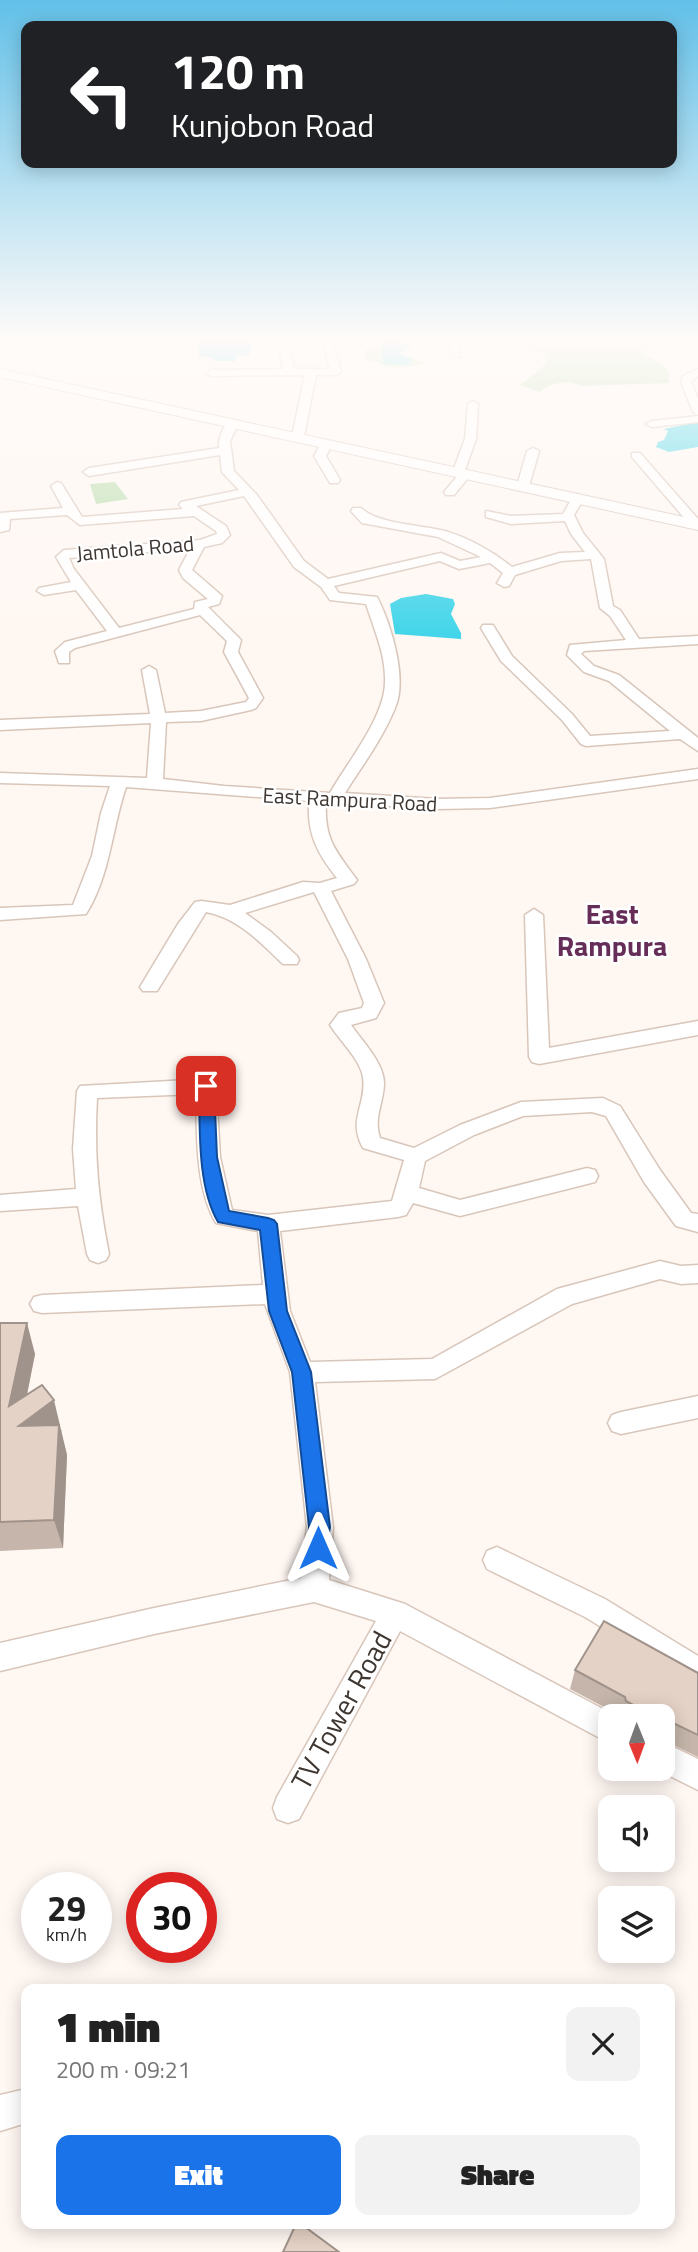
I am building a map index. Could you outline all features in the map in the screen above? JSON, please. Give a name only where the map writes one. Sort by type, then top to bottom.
[{"type":"street","points":[[225,441],[228,472],[247,492],[299,564],[326,584],[339,599],[366,597],[372,600],[393,674],[393,697],[388,708],[326,797],[316,824],[320,844],[348,880],[321,888],[309,886],[231,911]]},
{"type":"street","points":[[323,441],[697,524]]},
{"type":"street","points":[[450,492],[463,472],[470,441]]},
{"type":"street","points":[[327,442],[320,456],[334,480]]},
{"type":"street","points":[[89,472],[225,451]]},
{"type":"street","points":[[523,486],[533,451]]},
{"type":"street","points":[[636,455],[697,524]]},
{"type":"street","name":"Jamtola Road","points":[[57,486],[75,519],[83,521],[197,512]]},
{"type":"street","name":"Jamtola Road","points":[[116,634],[62,556],[115,548],[200,544],[218,540],[224,535],[222,529],[185,505],[247,492]]},
{"type":"street","points":[[568,517],[578,498]]},
{"type":"street","points":[[4,524],[72,511]]},
{"type":"street","points":[[357,511],[366,520],[406,524],[445,534],[495,558],[507,578],[560,557],[594,555]]},
{"type":"street","points":[[490,514],[511,520],[568,517]]},
{"type":"street","points":[[568,517],[577,534],[598,559],[607,608],[615,613],[635,644]]},
{"type":"street","points":[[0,725],[201,716],[245,708],[254,702],[256,698],[230,652],[234,640],[200,606],[214,601],[215,597],[188,576],[185,569],[185,562],[200,544]]},
{"type":"street","points":[[326,584],[441,557],[460,565],[495,558]]},
{"type":"street","points":[[44,592],[79,584]]},
{"type":"street","points":[[64,660],[62,650],[70,645],[204,610]]},
{"type":"street","points":[[488,628],[506,658],[586,741],[682,734]]},
{"type":"street","points":[[698,640],[575,649],[575,655],[589,669],[614,678],[698,746]]},
{"type":"street","points":[[149,670],[159,719],[155,783]]},
{"type":"street","name":"East Rampura Road","points":[[0,778],[155,783],[224,792],[437,804],[490,803],[698,774]]},
{"type":"street","points":[[0,914],[80,910],[101,856],[109,813],[120,782]]},
{"type":"street","points":[[321,888],[342,934],[367,978],[374,1003],[369,1013],[346,1018],[340,1025],[358,1054],[370,1066],[374,1076],[364,1130],[371,1143],[416,1156],[467,1130],[521,1109],[603,1105],[613,1111],[652,1176],[684,1220],[698,1223]]},
{"type":"street","points":[[150,987],[187,923],[201,906],[231,911],[265,936],[290,960]]},
{"type":"street","points":[[534,915],[539,1057],[698,1028]]},
{"type":"street","points":[[98,1254],[87,1197],[84,1150],[87,1091],[206,1086],[209,1157],[220,1212],[224,1217],[268,1224],[398,1209],[405,1202],[416,1156]]},
{"type":"street","points":[[405,1193],[460,1208],[587,1176]]},
{"type":"street","points":[[0,1203],[87,1197]]},
{"type":"street","points":[[268,1224],[278,1311],[302,1372],[320,1527],[314,1589]]},
{"type":"street","points":[[302,1372],[435,1369],[565,1296],[660,1270],[681,1275],[698,1274]]},
{"type":"street","points":[[41,1304],[276,1293]]},
{"type":"street","points":[[621,1423],[698,1407]]},
{"type":"street","points":[[497,1560],[595,1608],[698,1672]]},
{"type":"street","points":[[0,1657],[154,1621],[314,1589],[395,1613],[598,1722]]},
{"type":"street","name":"TV Tower Road","points":[[288,1808],[395,1613]]},
{"type":"street","points":[[676,1764],[698,1775]]},
{"type":"street","points":[[0,2113],[21,2107]]},
{"type":"green space","points":[[115,482],[128,499],[96,504],[90,484]]},
{"type":"water","points":[[698,441],[698,447],[669,452],[656,447],[658,442]]},
{"type":"water","points":[[426,594],[453,599],[455,604],[451,614],[461,633],[461,639],[395,634],[390,604],[401,598]]},
{"type":"building","points":[[0,1323],[27,1323],[9,1406],[42,1385],[54,1400],[19,1426],[59,1425],[54,1520],[0,1522]]},
{"type":"building","points":[[604,1621],[698,1673],[698,1735],[676,1724],[676,1704],[631,1704],[625,1697],[575,1670]]},
{"type":"building","points":[[294,2229],[308,2229],[339,2252],[283,2252]]},
{"type":"district","name":"East Rampura","points":[[612,929]]},
{"type":"route","points":[[206,1086],[209,1157],[220,1212],[224,1217],[268,1224],[278,1311],[302,1372],[320,1527],[318,1548]]}]
